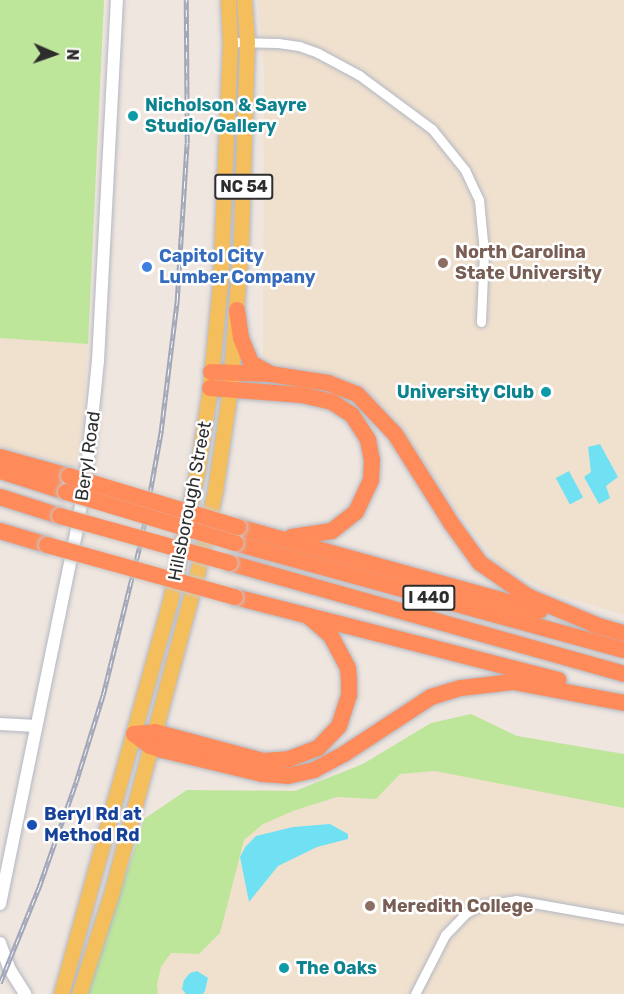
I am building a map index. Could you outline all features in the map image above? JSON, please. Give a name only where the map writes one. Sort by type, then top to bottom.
[{"type":"highway","points":[[237,310],[241,338],[251,363],[270,374]]},
{"type":"highway","points":[[230,382],[270,374],[328,383],[357,394],[394,434],[451,523],[480,562],[529,597],[602,627]]},
{"type":"highway","points":[[210,380],[332,402],[352,415],[368,440],[372,460],[371,480],[356,512],[332,531],[313,536],[275,538],[236,535]]},
{"type":"highway","points":[[0,457],[67,484]]},
{"type":"highway","name":"I 440","points":[[0,471],[67,484],[624,650]]},
{"type":"highway","name":"I 440","points":[[0,497],[60,516],[624,674]]},
{"type":"highway","points":[[0,531],[235,597],[624,701]]},
{"type":"highway","points":[[275,538],[624,633]]},
{"type":"highway","points":[[153,739],[263,761],[289,759],[318,748],[329,738],[342,718],[348,695],[348,674],[331,636],[305,614]]},
{"type":"highway","points":[[134,734],[262,774],[288,776],[314,770],[344,754],[431,697],[461,688],[513,682],[624,701]]},
{"type":"main road","name":"Hillsborough Street","points":[[61,994],[134,734],[178,566],[197,472],[210,380],[224,220],[230,42],[228,0]]},
{"type":"main road","name":"Hillsborough Street","points":[[79,994],[100,937],[205,540],[230,382],[237,310],[243,200],[247,42],[244,0]]},
{"type":"street","name":"Beryl Road","points":[[0,904],[77,530],[93,422],[117,0]]},
{"type":"street","points":[[230,42],[299,46],[335,61],[359,75],[432,129],[465,170],[478,200],[483,224],[481,322]]},
{"type":"street","points":[[0,724],[36,726]]},
{"type":"street","points":[[416,994],[445,935],[466,913],[482,905],[516,900],[624,919]]},
{"type":"street","points":[[0,943],[9,968],[25,994]]},
{"type":"shaded area","points":[[0,0],[104,0],[88,344],[82,434],[75,466],[0,447]]},
{"type":"shaded area","name":"North Carolina State University","points":[[258,0],[624,0],[624,615],[552,593],[500,565],[461,516],[390,412],[360,385],[312,371],[280,367],[263,357],[264,70]]},
{"type":"shaded area","name":"Meredith College","points":[[471,714],[517,736],[624,754],[624,994],[87,994],[144,819],[187,790],[295,791],[363,764],[431,723]]},
{"type":"green space","points":[[0,0],[104,0],[88,344],[0,338]]},
{"type":"green space","points":[[471,714],[517,736],[624,754],[624,808],[435,771],[400,774],[376,799],[337,797],[293,811],[263,824],[244,840],[220,933],[199,954],[171,953],[161,967],[157,985],[158,994],[87,994],[144,819],[187,790],[295,791],[363,764],[431,723]]},
{"type":"water","points":[[600,444],[618,477],[606,486],[610,498],[599,504],[584,477],[591,472],[588,447]]},
{"type":"water","points":[[569,471],[583,497],[570,505],[556,478]]},
{"type":"water","points":[[330,824],[348,834],[348,839],[317,847],[278,866],[249,902],[240,857],[246,846],[256,836],[293,827]]},
{"type":"water","points":[[197,971],[208,978],[205,991],[203,994],[186,994],[182,989],[184,980],[190,973]]},
{"type":"railway","points":[[0,983],[39,887],[76,782],[103,695],[142,536],[161,431],[177,300],[187,143],[186,0]]},
{"type":"place","name":"Nicholson & Sayre Studio/Gallery","points":[[133,116]]},
{"type":"place","name":"North Carolina State University","points":[[443,263]]},
{"type":"place","name":"Capitol City Lumber Company","points":[[147,267]]},
{"type":"place","name":"University Club","points":[[546,392]]},
{"type":"place","name":"Beryl Rd at Method Rd","points":[[32,825]]},
{"type":"place","name":"Meredith College","points":[[370,906]]},
{"type":"place","name":"The Oaks","points":[[284,968]]}]
